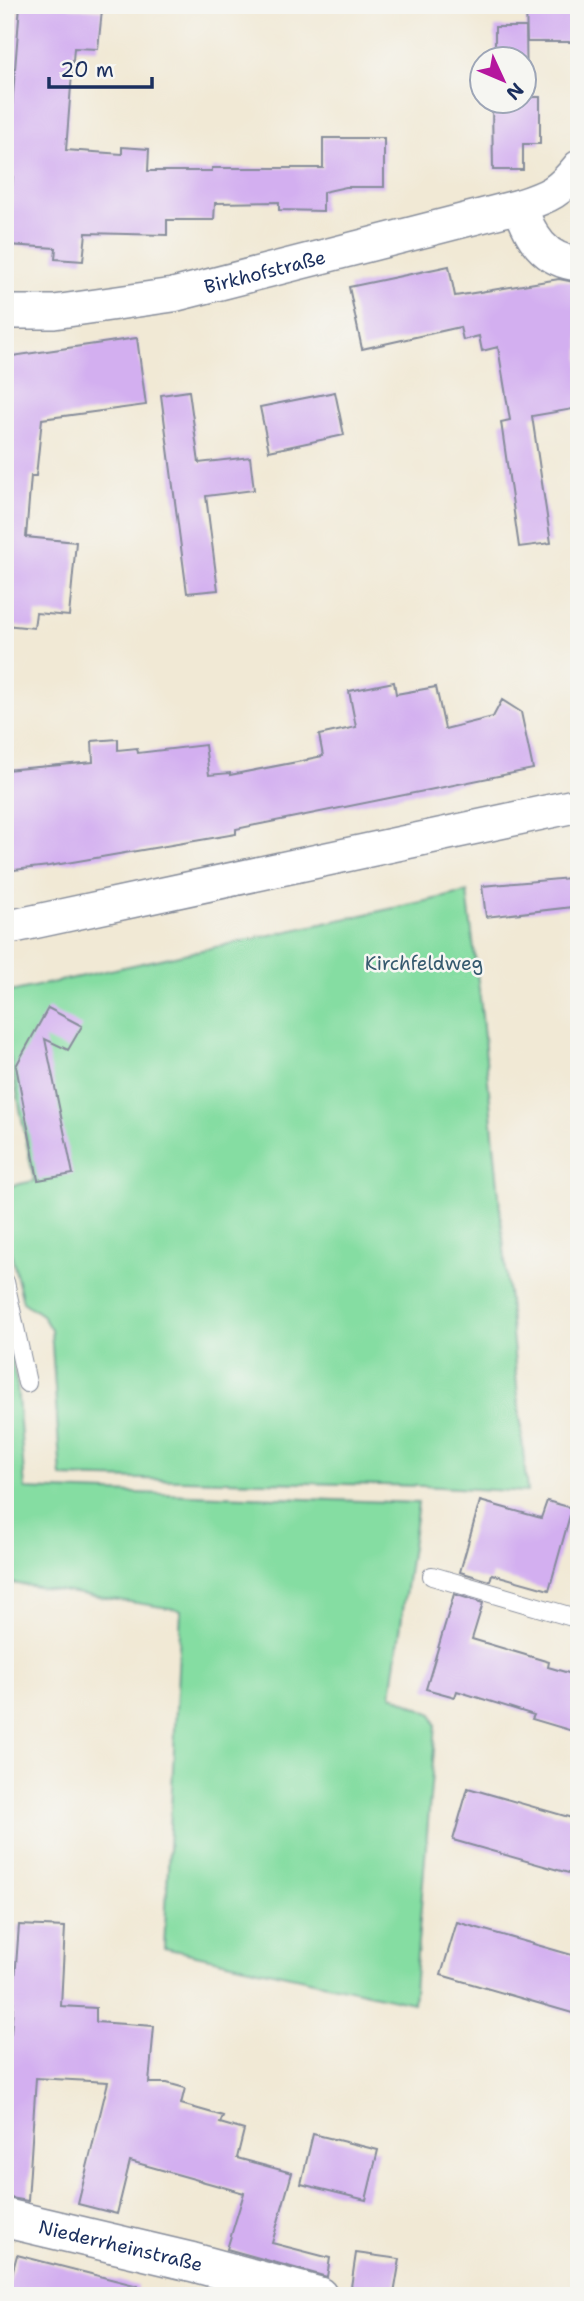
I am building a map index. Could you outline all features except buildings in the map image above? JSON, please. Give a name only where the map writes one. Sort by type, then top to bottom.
[{"type":"main road","name":"Niederrheinstraße","points":[[5,2218],[192,2262],[318,2296]]},
{"type":"street","name":"Birkhofstraße","points":[[5,312],[54,312],[173,295],[520,206],[563,186],[579,167]]},
{"type":"street","points":[[520,206],[537,244],[553,257],[579,264]]},
{"type":"street","points":[[5,928],[579,805]]},
{"type":"lane","points":[[5,1282],[27,1383]]},
{"type":"lane","points":[[432,1576],[579,1619]]},
{"type":"green space","name":"Kirchfeldweg","points":[[467,892],[481,1006],[527,1492],[422,1486],[61,1477],[51,1330],[42,1315],[23,1302],[5,1228],[5,1187],[34,1181],[5,1031],[5,993]]},
{"type":"green space","points":[[5,1331],[17,1385],[25,1489],[418,1503],[391,1695],[432,1714],[436,1725],[413,2003],[164,1948],[181,1610],[5,1582]]}]
